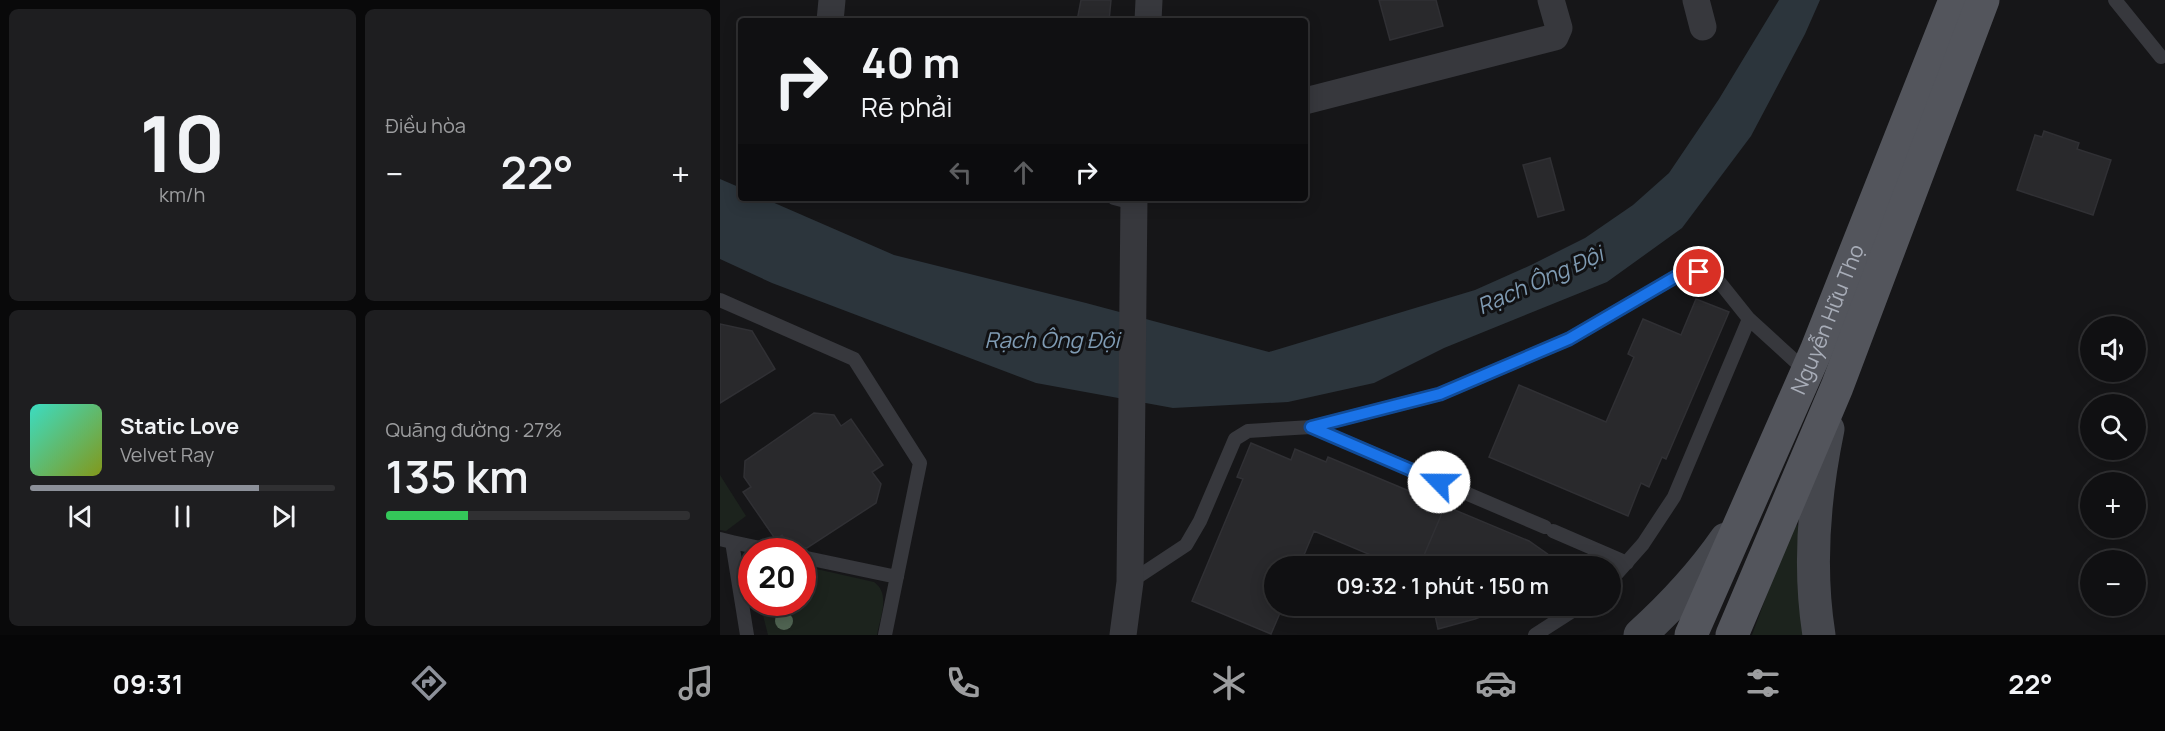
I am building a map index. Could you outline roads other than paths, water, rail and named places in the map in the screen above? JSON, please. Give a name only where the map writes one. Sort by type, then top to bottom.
[{"type":"main road","name":"Nguyễn Hữu Thọ","points":[[1691,635],[1807,372],[1955,0]]},
{"type":"main road","name":"Nguyễn Hữu Thọ","points":[[1732,635],[1837,387],[1983,0]]},
{"type":"street","points":[[830,18],[832,0]]},
{"type":"street","points":[[1148,18],[1149,0]]},
{"type":"street","points":[[1308,100],[1555,37],[1559,28],[1551,0]]},
{"type":"street","points":[[1696,0],[1703,27]]},
{"type":"street","points":[[1124,635],[1130,582],[1133,240],[1127,201]]},
{"type":"street","points":[[1820,635],[1814,600],[1813,545],[1819,474],[1837,387]]},
{"type":"street","points":[[1640,635],[1674,604],[1711,561],[1746,510]]},
{"type":"lane","points":[[2115,0],[2161,57]]},
{"type":"lane","points":[[1130,582],[1186,545],[1200,521],[1236,439],[1248,431],[1311,427],[1440,394],[1569,339],[1677,276],[1699,272],[1721,284],[1749,319],[1807,372]]},
{"type":"lane","points":[[720,300],[854,359],[920,463],[885,635]]},
{"type":"lane","points":[[1621,570],[1658,525],[1674,498],[1749,319]]},
{"type":"lane","points":[[1311,427],[1628,563]]},
{"type":"lane","points":[[726,540],[747,635]]},
{"type":"lane","points":[[816,560],[897,577]]},
{"type":"lane","points":[[1535,635],[1564,616]]},
{"type":"water","name":"Rạch Ông Đội","points":[[1779,0],[1820,0],[1805,34],[1751,136],[1682,228],[1607,282],[1444,348],[1374,383],[1288,402],[1173,408],[1036,383],[772,283],[720,259],[720,179],[738,187],[738,201],[770,201],[894,255],[1269,352],[1475,290],[1585,238],[1633,205],[1669,173],[1719,99]]}]
